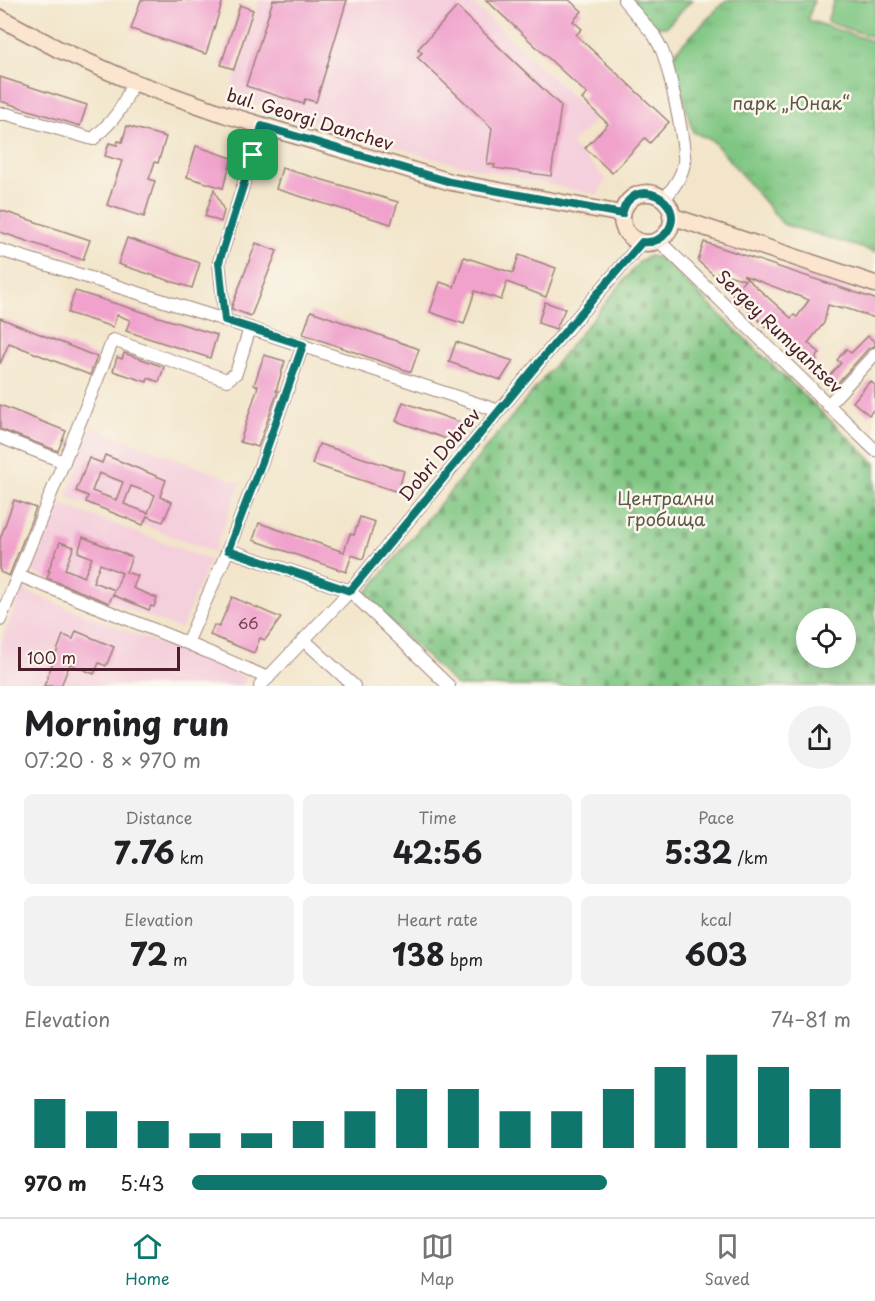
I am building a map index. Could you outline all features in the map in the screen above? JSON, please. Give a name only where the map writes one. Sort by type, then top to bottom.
[{"type":"main road","name":"bul. Georgi Danchev","points":[[0,18],[58,49],[133,82],[262,126],[450,182],[622,214]]},
{"type":"main road","points":[[638,194],[654,194],[664,200],[670,209],[669,228],[650,241],[632,238],[623,226],[622,214],[626,204],[638,194]]},
{"type":"main road","points":[[671,216],[875,284]]},
{"type":"street","points":[[624,0],[659,42],[664,55],[680,129],[684,164],[678,179],[664,200]]},
{"type":"street","points":[[0,114],[8,114],[93,139],[117,117],[133,82]]},
{"type":"street","points":[[225,320],[219,262],[262,126]]},
{"type":"street","name":"Sergey Rumyantsev","points":[[650,241],[875,450]]},
{"type":"street","name":"Dobri Dobrev","points":[[264,682],[350,591],[499,411],[650,241]]},
{"type":"street","points":[[0,250],[303,345],[499,411]]},
{"type":"street","points":[[0,620],[112,340],[227,380],[236,374],[250,328]]},
{"type":"street","points":[[187,643],[228,550],[303,345]]},
{"type":"street","points":[[828,405],[875,354]]},
{"type":"street","points":[[0,437],[64,462]]},
{"type":"street","points":[[228,550],[350,591],[448,686]]},
{"type":"street","points":[[18,575],[187,643],[264,682]]},
{"type":"street","points":[[304,640],[354,686]]},
{"type":"shaded area","points":[[259,0],[469,0],[596,119],[571,144],[606,179],[598,195],[431,158],[230,95]]},
{"type":"shaded area","points":[[92,427],[240,483],[214,552],[66,496]]},
{"type":"shaded area","points":[[61,504],[210,560],[181,629],[32,572]]},
{"type":"shaded area","points":[[22,590],[248,678],[241,686],[61,686],[69,668],[54,662],[44,686],[0,686],[0,645]],"holes":[[[76,631],[114,647],[106,666],[99,663],[94,674],[54,657],[62,635],[73,639]]]},
{"type":"green space","points":[[631,0],[692,0],[666,27],[660,27],[646,19]]},
{"type":"green space","name":"парк „Юнак“","points":[[726,0],[814,0],[808,20],[875,42],[875,252],[783,224],[713,141],[693,132],[671,56]]},
{"type":"green space","points":[[834,0],[875,0],[875,38],[827,22]]},
{"type":"green space","name":"Централни гробища","points":[[649,256],[659,258],[670,267],[875,463],[875,686],[457,686],[364,596],[640,261]]},
{"type":"building","points":[[141,0],[223,0],[206,54],[131,29]]},
{"type":"building","points":[[273,0],[347,0],[316,102],[305,99],[303,104],[246,86]]},
{"type":"building","points":[[486,0],[569,0],[582,11],[573,21],[582,29],[576,35],[669,122],[650,143],[645,138],[612,173],[585,148],[608,124],[582,99],[587,94]]},
{"type":"building","points":[[240,5],[253,10],[234,69],[221,65]]},
{"type":"building","points":[[457,7],[561,106],[551,176],[494,168],[495,165],[487,164],[492,128],[417,57],[422,53],[418,49]]},
{"type":"building","points":[[0,77],[87,105],[80,126],[0,101]]},
{"type":"building","points":[[127,126],[166,137],[158,163],[155,162],[149,179],[155,181],[144,217],[107,205],[122,161],[105,156],[109,143],[117,145],[118,141],[122,142]]},
{"type":"building","points":[[196,146],[232,158],[223,188],[187,177]]},
{"type":"building","points":[[282,168],[398,202],[391,224],[276,189]]},
{"type":"building","points":[[214,189],[224,211],[221,222],[205,216]]},
{"type":"building","points":[[0,210],[90,240],[83,260],[0,232]]},
{"type":"building","points":[[127,238],[200,263],[192,288],[118,264]]},
{"type":"building","points":[[704,242],[875,299],[875,318],[842,307],[842,309],[828,305],[824,323],[808,343],[820,353],[811,368],[789,345],[791,342],[770,324],[766,327],[732,294],[745,280],[718,272],[715,276],[698,261]],"holes":[[[743,275],[809,300],[797,317],[794,315],[791,318]]]},
{"type":"building","points":[[256,243],[277,251],[251,316],[232,309],[232,306]]},
{"type":"building","points":[[519,255],[556,268],[546,297],[507,282],[501,300],[475,291],[464,324],[430,312],[440,282],[454,287],[464,257],[513,273]]},
{"type":"building","points":[[75,291],[217,335],[210,358],[126,331],[130,320],[117,315],[113,327],[68,313]]},
{"type":"building","points":[[545,302],[565,309],[556,329],[538,323]]},
{"type":"building","points":[[311,311],[419,349],[411,372],[303,334]]},
{"type":"building","points":[[0,318],[97,357],[90,375],[9,343],[0,364]]},
{"type":"building","points":[[868,336],[875,342],[875,346],[869,348],[831,390],[823,383],[841,363],[837,360],[846,349],[851,353]]},
{"type":"building","points":[[456,342],[513,361],[501,380],[449,362]]},
{"type":"building","points":[[124,353],[164,367],[159,382],[148,378],[147,382],[113,371],[117,357],[122,359]]},
{"type":"building","points":[[264,355],[285,361],[276,391],[278,391],[258,447],[240,442],[258,386],[254,385]]},
{"type":"building","points":[[870,381],[875,385],[875,408],[869,415],[853,402]]},
{"type":"building","points":[[403,402],[462,423],[455,442],[396,421]]},
{"type":"building","points":[[0,405],[66,431],[58,451],[0,429]]},
{"type":"building","points":[[319,444],[404,471],[398,492],[312,464]]},
{"type":"building","points":[[105,455],[166,480],[160,497],[172,502],[163,522],[147,516],[143,525],[86,502],[88,496],[76,491],[89,458],[102,463]],"holes":[[[99,473],[123,482],[116,500],[92,491]],[[131,486],[155,495],[148,513],[124,504]]]},
{"type":"building","points":[[14,500],[36,508],[9,576],[0,572],[0,539]]},
{"type":"building","points":[[360,517],[375,522],[363,559],[352,555],[346,572],[253,540],[259,523],[344,552],[350,534],[354,535]]},
{"type":"building","points":[[83,537],[132,557],[126,572],[138,576],[133,588],[157,598],[154,607],[151,606],[149,610],[113,595],[114,592],[109,603],[47,578],[60,542],[74,547],[65,569],[84,577],[92,558],[78,552]],"holes":[[[100,564],[122,573],[115,590],[93,582]]]},
{"type":"building","points":[[232,597],[281,618],[265,640],[260,638],[254,653],[210,635],[214,625],[219,627]]},
{"type":"building","points":[[76,631],[114,647],[106,666],[99,663],[94,674],[70,664],[61,686],[44,686],[63,635],[73,639]]},
{"type":"route","points":[[262,126],[450,182],[622,214],[626,204],[632,198],[638,194],[650,193],[664,200],[671,213],[667,232],[654,241],[642,242],[350,591],[228,550],[303,345],[225,320],[219,262],[253,155],[262,126]]}]
